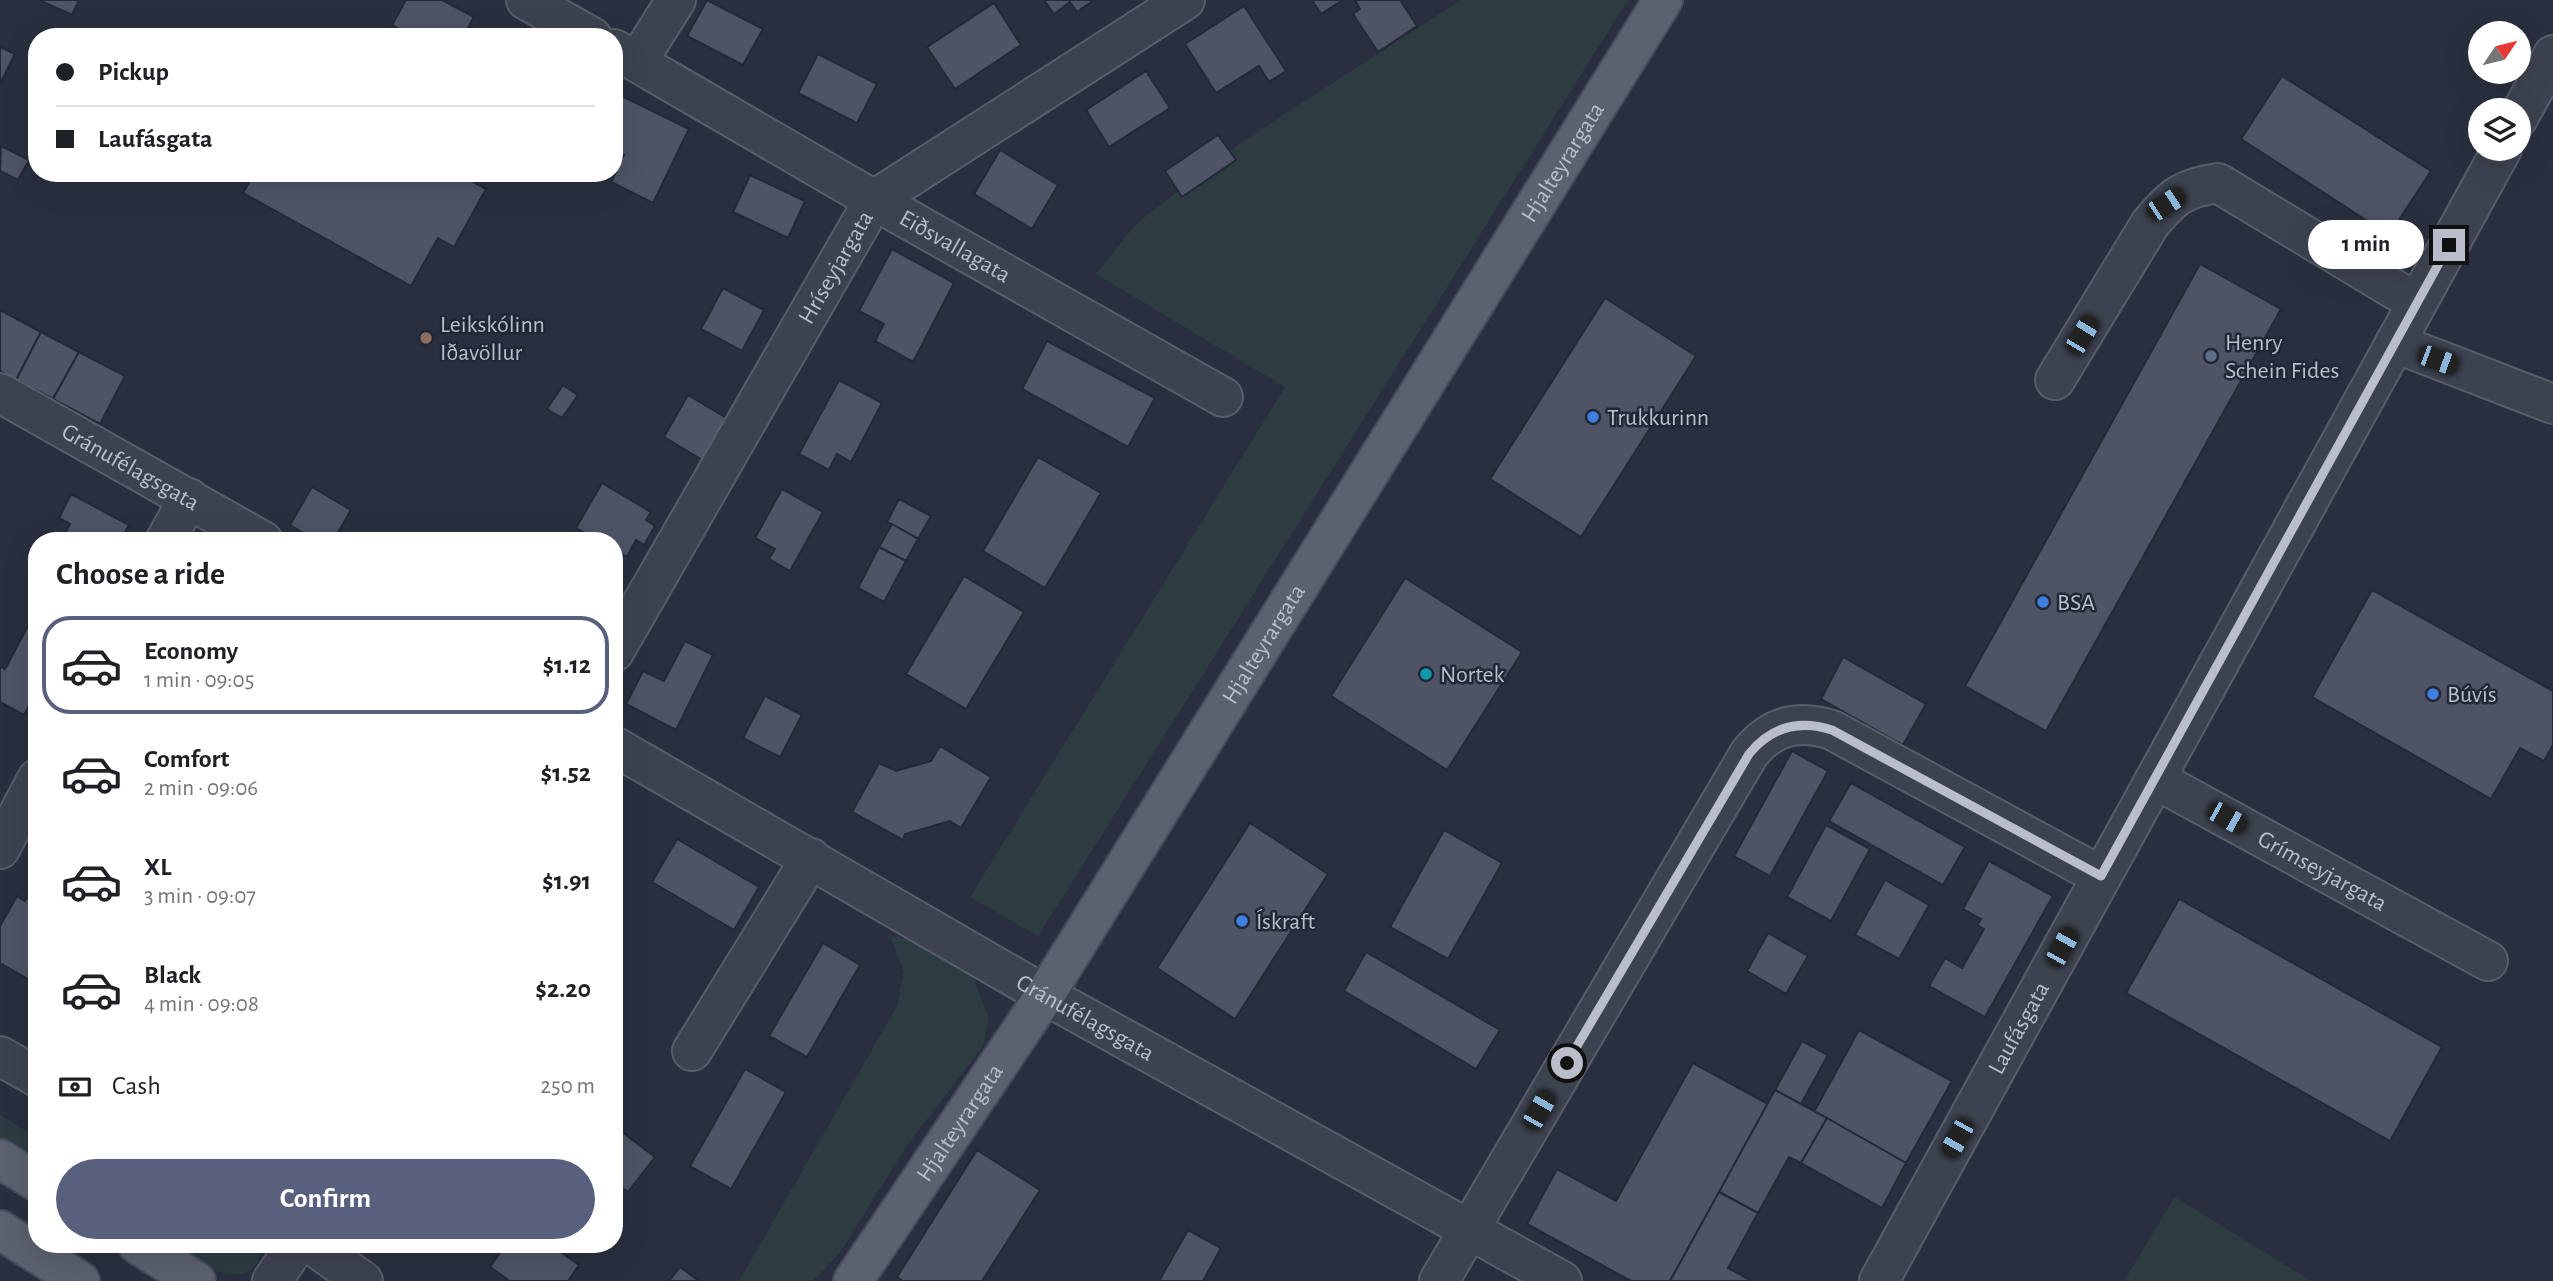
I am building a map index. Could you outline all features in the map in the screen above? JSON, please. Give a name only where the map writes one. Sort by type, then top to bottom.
[{"type":"main road","name":"Hjalteyrargata","points":[[853,1281],[1045,995],[1663,0]]},
{"type":"main road","points":[[0,1159],[28,1176]]},
{"type":"main road","points":[[0,1230],[28,1248]]},
{"type":"main road","points":[[36,1253],[80,1281]]},
{"type":"main road","points":[[151,1253],[196,1281]]},
{"type":"street","points":[[526,0],[576,28]]},
{"type":"street","points":[[626,56],[676,0]]},
{"type":"street","name":"Hríseyjargata","points":[[623,636],[874,200],[1185,0]]},
{"type":"street","points":[[2529,98],[2553,55]]},
{"type":"street","name":"Eiðsvallagata","points":[[626,56],[1223,397]]},
{"type":"street","name":"Laufásgata","points":[[1879,1281],[2495,161]]},
{"type":"street","points":[[2055,380],[2150,224],[2166,204],[2192,187],[2218,183],[2417,303]]},
{"type":"street","points":[[2395,344],[2553,404]]},
{"type":"street","name":"Gránufélagsgata","points":[[0,393],[248,532]]},
{"type":"street","points":[[170,532],[189,498]]},
{"type":"street","points":[[1439,1281],[1749,754],[1773,732],[1805,724],[1832,730],[2101,876]]},
{"type":"street","name":"Gránufélagsgata","points":[[623,751],[1045,995],[1562,1281]]},
{"type":"street","name":"Grímseyjargata","points":[[2155,779],[2488,961]]},
{"type":"street","points":[[0,849],[28,796]]},
{"type":"street","points":[[692,1051],[811,858]]},
{"type":"street","points":[[0,1056],[28,1072]]},
{"type":"street","points":[[271,1281],[291,1253]]},
{"type":"street","points":[[324,1253],[363,1281]]},
{"type":"shaded area","points":[[1461,0],[1628,0],[1038,936],[970,897],[1285,387],[1096,274],[1137,223],[1242,142]]},
{"type":"shaded area","points":[[890,936],[926,941],[949,951],[973,978],[989,1019],[983,1046],[908,1144],[841,1251],[813,1281],[739,1281],[897,1006],[904,972]]},
{"type":"shaded area","points":[[0,1115],[28,1132],[28,1165],[0,1148]]},
{"type":"shaded area","points":[[2175,1197],[2311,1281],[2124,1281]]},
{"type":"shaded area","points":[[176,1253],[260,1253],[254,1266],[247,1272],[237,1274],[215,1271]]},
{"type":"building","points":[[39,0],[79,0],[72,15]]},
{"type":"building","points":[[406,0],[442,0],[474,17],[468,28],[397,28],[392,25]]},
{"type":"building","points":[[707,0],[763,29],[743,65],[687,36]]},
{"type":"building","points":[[1044,0],[1094,0],[1077,12],[1070,2],[1054,14]]},
{"type":"building","points":[[1312,0],[1343,0],[1321,14]]},
{"type":"building","points":[[1355,0],[1400,0],[1417,26],[1378,52],[1353,14],[1360,9]]},
{"type":"building","points":[[994,3],[1021,45],[955,89],[927,47]]},
{"type":"building","points":[[1244,6],[1286,71],[1269,82],[1259,66],[1216,93],[1185,44]]},
{"type":"building","points":[[0,47],[15,54],[0,84]]},
{"type":"building","points":[[818,54],[877,84],[857,123],[798,93]]},
{"type":"building","points":[[1146,71],[1170,108],[1109,147],[1086,110]]},
{"type":"building","points":[[2282,76],[2431,171],[2389,235],[2241,139]]},
{"type":"building","points":[[623,96],[689,129],[653,203],[611,182],[623,182]]},
{"type":"building","points":[[1218,135],[1236,160],[1182,197],[1165,171]]},
{"type":"building","points":[[1,146],[28,160],[18,180],[0,171]]},
{"type":"building","points":[[1000,150],[1058,185],[1032,229],[974,194]]},
{"type":"building","points":[[750,175],[805,201],[788,238],[733,212]]},
{"type":"building","name":"Leikskólinn Iðavöllur","points":[[249,182],[473,182],[486,189],[454,247],[438,238],[411,286],[243,193]]},
{"type":"building","points":[[892,249],[954,283],[913,362],[875,341],[884,324],[859,311]]},
{"type":"building","points":[[2200,264],[2281,309],[2046,731],[1965,686]]},
{"type":"building","points":[[723,288],[764,310],[742,351],[701,329]]},
{"type":"building","name":"Trukkurinn","points":[[1605,298],[1696,356],[1581,537],[1490,479]]},
{"type":"building","points":[[0,310],[41,332],[16,380],[0,371]]},
{"type":"building","points":[[41,332],[79,352],[53,399],[16,380]]},
{"type":"building","points":[[1047,341],[1155,398],[1128,447],[1022,389]]},
{"type":"building","points":[[79,352],[125,376],[100,424],[53,399]]},
{"type":"building","points":[[839,380],[882,403],[851,462],[837,454],[829,470],[799,454]]},
{"type":"building","points":[[563,385],[578,395],[562,418],[547,409]]},
{"type":"building","points":[[688,395],[728,419],[704,461],[664,437]]},
{"type":"building","points":[[1038,457],[1101,493],[1045,588],[983,551]]},
{"type":"building","points":[[602,483],[651,512],[646,520],[655,526],[644,545],[636,540],[627,557],[623,555],[623,532],[583,532],[576,528]]},
{"type":"building","points":[[312,487],[351,510],[338,532],[302,532],[290,525]]},
{"type":"building","points":[[782,489],[823,512],[790,571],[769,559],[775,549],[755,538]]},
{"type":"building","points":[[71,494],[129,525],[125,532],[66,532],[70,524],[59,518]]},
{"type":"building","points":[[899,499],[931,516],[918,539],[887,522]]},
{"type":"building","points":[[892,524],[918,539],[906,561],[879,547]]},
{"type":"building","points":[[879,547],[906,561],[884,602],[858,588]]},
{"type":"building","points":[[964,576],[1024,612],[966,709],[906,674]]},
{"type":"building","name":"Nortek","points":[[1405,578],[1522,652],[1447,770],[1331,696]]},
{"type":"building","name":"Búvís","points":[[2372,590],[2553,691],[2553,745],[2544,761],[2520,748],[2491,799],[2312,697]]},
{"type":"building","points":[[28,626],[28,708],[24,715],[0,702],[0,666],[5,669]]},
{"type":"building","points":[[685,641],[713,655],[676,730],[626,704],[643,671],[664,681]]},
{"type":"building","points":[[1843,657],[1926,704],[1903,745],[1821,699]]},
{"type":"building","points":[[765,696],[802,715],[780,757],[743,738]]},
{"type":"building","points":[[940,746],[991,777],[961,828],[950,821],[905,834],[903,840],[852,812],[879,763],[896,771],[931,761]]},
{"type":"building","points":[[1792,751],[1828,771],[1770,876],[1734,856]]},
{"type":"building","points":[[1851,783],[1965,847],[1943,885],[1829,821]]},
{"type":"building","name":"Ískraft","points":[[1250,823],[1328,874],[1235,1019],[1157,968]]},
{"type":"building","points":[[1826,825],[1870,849],[1831,921],[1787,897]]},
{"type":"building","points":[[1444,830],[1502,863],[1448,959],[1390,927]]},
{"type":"building","points":[[677,839],[759,887],[734,930],[652,882]]},
{"type":"building","points":[[1989,861],[2053,896],[1985,1017],[1929,986],[1945,958],[1962,968],[1984,929],[1977,925],[1981,919],[1963,909]]},
{"type":"building","points":[[1885,880],[1929,905],[1899,959],[1855,935]]},
{"type":"building","points":[[17,896],[25,901],[28,896],[28,979],[0,963],[0,926]]},
{"type":"building","points":[[2179,899],[2442,1047],[2390,1141],[2126,993]]},
{"type":"building","points":[[1768,933],[1808,956],[1786,994],[1747,971]]},
{"type":"building","points":[[823,943],[860,965],[807,1057],[769,1036]]},
{"type":"building","points":[[1366,952],[1500,1030],[1476,1069],[1344,991]]},
{"type":"building","points":[[1859,1030],[1952,1081],[1906,1163],[1814,1112]]},
{"type":"building","points":[[1802,1041],[1828,1055],[1801,1104],[1775,1090]]},
{"type":"building","points":[[1693,1063],[1768,1104],[1670,1281],[1631,1281],[1527,1224],[1557,1169],[1616,1201]]},
{"type":"building","points":[[745,1069],[786,1092],[731,1189],[690,1166]]},
{"type":"building","points":[[1775,1090],[1827,1118],[1801,1163],[1789,1157],[1758,1213],[1719,1192]]},
{"type":"building","points":[[1827,1118],[1906,1163],[1882,1208],[1801,1163]]},
{"type":"building","points":[[623,1133],[655,1157],[628,1192],[623,1188]]},
{"type":"building","points":[[977,1150],[1040,1190],[982,1281],[903,1281],[897,1277]]},
{"type":"building","points":[[1719,1192],[1758,1213],[1728,1268],[1752,1281],[1670,1281]]},
{"type":"building","points":[[1188,1230],[1221,1248],[1203,1281],[1159,1281]]},
{"type":"building","points":[[500,1253],[562,1253],[579,1265],[568,1281],[510,1281],[490,1267]]},
{"type":"building","points":[[680,1267],[699,1281],[669,1281]]},
{"type":"place","name":"Leikskólinn Iðavöllur","points":[[426,338]]},
{"type":"place","name":"Henry Schein Fides","points":[[2211,356]]},
{"type":"place","name":"Trukkurinn","points":[[1593,417]]},
{"type":"place","name":"BSA","points":[[2043,602]]},
{"type":"place","name":"Nortek","points":[[1426,674]]},
{"type":"place","name":"Búvís","points":[[2433,694]]},
{"type":"place","name":"Ískraft","points":[[1242,921]]},
{"type":"route","points":[[1567,1063],[1749,754],[1773,732],[1805,724],[1832,730],[2101,876],[2449,245]]}]
